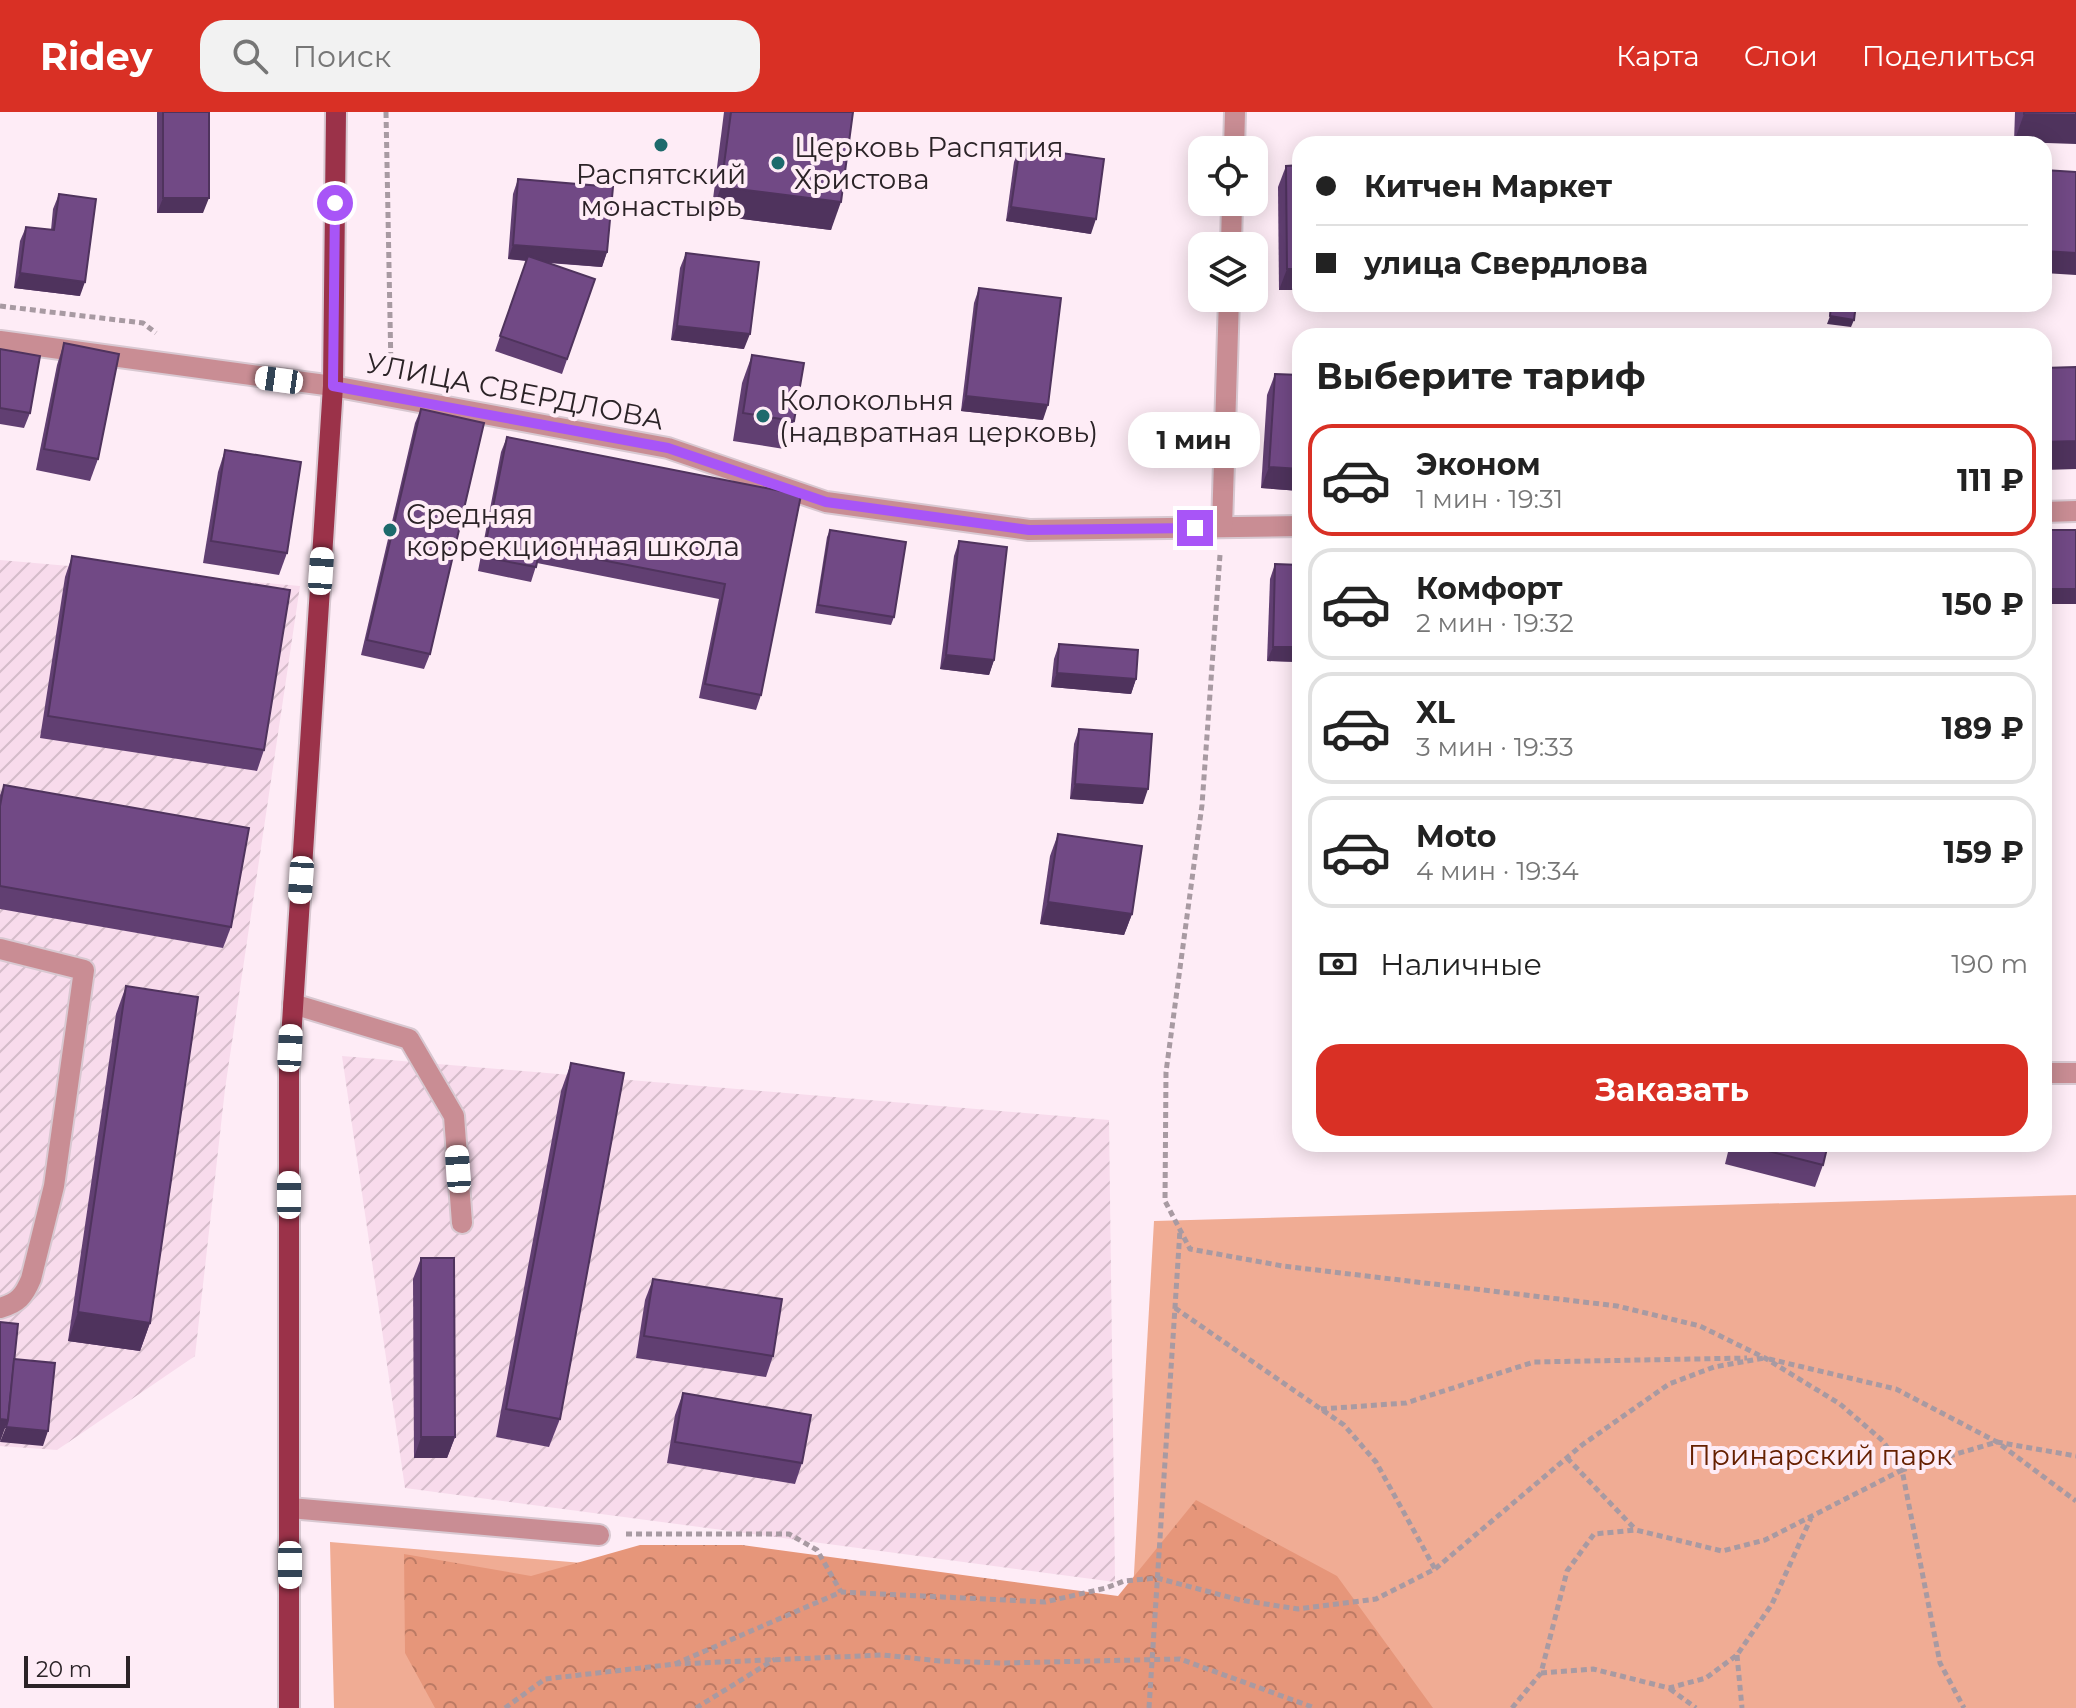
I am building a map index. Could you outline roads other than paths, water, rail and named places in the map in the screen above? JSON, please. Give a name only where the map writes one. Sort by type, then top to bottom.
[{"type":"main road","points":[[289,1708],[289,1070],[333,386],[336,112]]},
{"type":"street","points":[[1234,136],[1235,112]]},
{"type":"street","points":[[1222,527],[1229,312]]},
{"type":"street","name":"УЛИЦА СВЕРДЛОВА","points":[[0,341],[333,386],[668,448],[826,502],[1029,530],[1292,526]]},
{"type":"street","points":[[2052,512],[2076,511]]},
{"type":"street","points":[[0,949],[84,970],[54,1186],[31,1279],[25,1293],[15,1304],[0,1308]]},
{"type":"street","points":[[293,1004],[409,1039],[454,1116],[462,1223]]},
{"type":"street","points":[[2052,1073],[2076,1073]]},
{"type":"street","points":[[290,1508],[599,1535]]},
{"type":"place","name":"Распятский монастырь","points":[[661,145]]},
{"type":"place","name":"Церковь Распятия Христова","points":[[778,163]]},
{"type":"place","name":"Колокольня (надвратная церковь)","points":[[763,416]]},
{"type":"place","name":"Средняя коррекционная школа","points":[[390,530]]},
{"type":"park label","name":"Принарский парк","points":[[1820,1455]]}]
